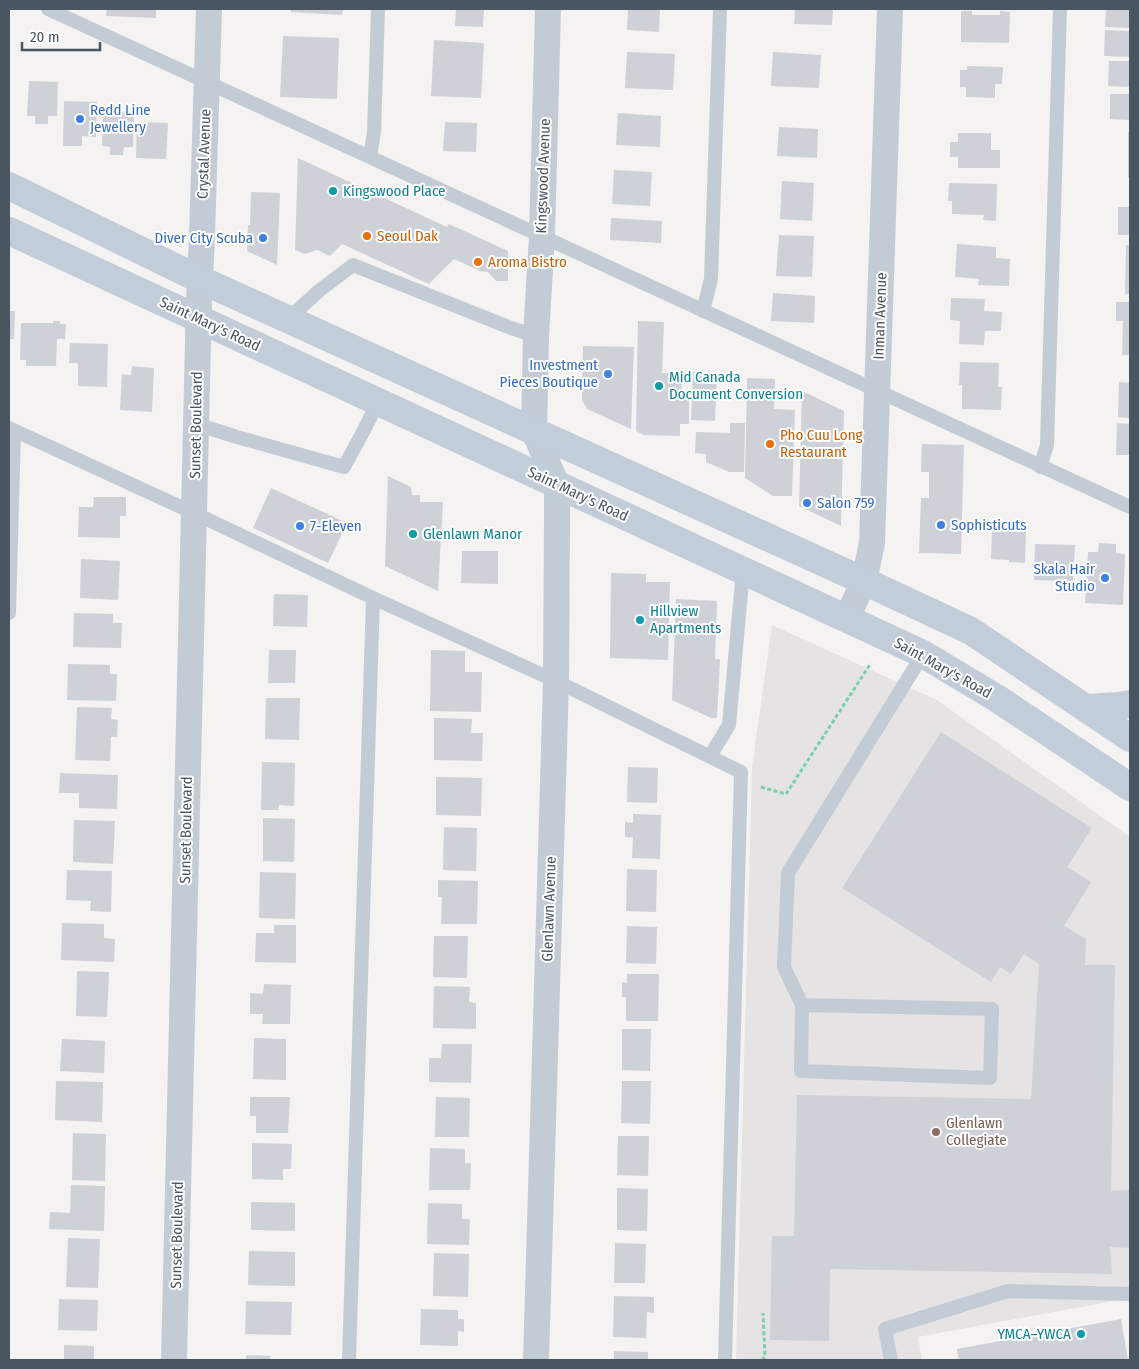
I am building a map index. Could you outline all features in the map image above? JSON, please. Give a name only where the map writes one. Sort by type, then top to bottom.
[{"type":"main road","name":"Saint Mary's Road","points":[[9,186],[199,299],[378,402],[924,654],[998,699],[1130,787]]},
{"type":"main road","name":"Saint Mary's Road","points":[[9,231],[199,299],[288,319],[971,631],[1130,738]]},
{"type":"main road","points":[[1087,708],[1130,704]]},
{"type":"street","name":"Crystal Avenue","points":[[199,299],[209,9]]},
{"type":"street","name":"Kingswood Avenue","points":[[546,460],[534,431],[536,336],[542,236],[548,9]]},
{"type":"street","name":"Inman Avenue","points":[[847,618],[864,581],[872,543],[890,9]]},
{"type":"street","name":"Sunset Boulevard","points":[[174,1360],[199,299]]},
{"type":"street","name":"Glenlawn Avenue","points":[[536,1360],[556,681],[557,485],[546,460]]},
{"type":"lane","points":[[48,9],[1130,508]]},
{"type":"lane","points":[[370,157],[374,132],[378,9]]},
{"type":"lane","points":[[703,311],[711,279],[720,9]]},
{"type":"lane","points":[[1040,466],[1046,445],[1060,9]]},
{"type":"lane","points":[[288,319],[320,290],[353,265],[511,328],[536,336]]},
{"type":"lane","points":[[196,424],[344,467],[378,402]]},
{"type":"lane","points":[[9,613],[11,430],[556,681],[741,772],[725,1360]]},
{"type":"lane","points":[[710,756],[729,725],[743,570]]},
{"type":"lane","points":[[350,1360],[373,598]]},
{"type":"lane","points":[[802,1005],[992,1009],[990,1078],[801,1071],[802,1005],[784,967],[788,873],[924,654]]},
{"type":"lane","points":[[891,1360],[885,1329],[1008,1291],[1130,1294]]},
{"type":"path","points":[[741,782],[786,794],[871,663]]},
{"type":"path","points":[[762,1360],[764,1356],[763,1313]]},
{"type":"shaded area","name":"Glenlawn Collegiate","points":[[772,625],[937,700],[1130,837],[1130,1298],[918,1337],[922,1360],[736,1360],[752,767]]},
{"type":"building","points":[[107,9],[156,9],[156,18],[106,16]]},
{"type":"building","points":[[291,9],[343,9],[342,15],[291,12]]},
{"type":"building","points":[[456,9],[484,9],[483,27],[455,26]]},
{"type":"building","points":[[628,9],[660,9],[659,32],[627,30]]},
{"type":"building","points":[[795,9],[833,9],[832,25],[794,24]]},
{"type":"building","points":[[1106,9],[1130,9],[1130,28],[1105,27]]},
{"type":"building","points":[[961,11],[972,11],[972,15],[1000,15],[1000,11],[1010,12],[1009,43],[961,42]]},
{"type":"building","points":[[1105,30],[1130,31],[1130,57],[1104,56]]},
{"type":"building","points":[[283,36],[339,38],[337,99],[280,97]]},
{"type":"building","points":[[434,40],[484,43],[481,98],[431,96]]},
{"type":"building","points":[[627,52],[675,54],[673,90],[625,88]]},
{"type":"building","points":[[773,52],[821,55],[819,88],[771,86]]},
{"type":"building","points":[[1109,61],[1130,61],[1130,87],[1108,86]]},
{"type":"building","points":[[967,66],[1003,67],[1002,84],[995,84],[995,98],[966,97],[966,87],[960,87],[960,70],[967,70]]},
{"type":"building","points":[[29,81],[58,82],[57,116],[48,116],[48,124],[35,124],[35,116],[27,116]]},
{"type":"building","points":[[1110,94],[1130,94],[1130,120],[1110,119]]},
{"type":"building","name":"Redd Line Jewellery","points":[[64,101],[97,102],[96,137],[82,136],[82,146],[63,146]]},
{"type":"building","points":[[103,111],[134,112],[133,147],[124,147],[123,155],[110,155],[110,147],[102,146]]},
{"type":"building","points":[[618,113],[661,116],[660,147],[616,145]]},
{"type":"building","points":[[137,122],[168,123],[166,159],[136,158]]},
{"type":"building","points":[[445,122],[477,123],[476,152],[443,151]]},
{"type":"building","points":[[779,127],[818,129],[817,158],[777,156]]},
{"type":"building","points":[[1128,132],[1130,132],[1130,177],[1128,177]]},
{"type":"building","points":[[958,133],[991,133],[991,150],[1000,150],[1000,168],[958,168],[958,157],[950,157],[950,142],[958,142]]},
{"type":"building","name":"Kingswood Place","points":[[298,158],[447,227],[449,224],[508,251],[508,281],[496,281],[488,272],[480,271],[454,259],[429,284],[342,244],[330,256],[317,250],[305,254],[295,250]]},
{"type":"building","points":[[614,170],[652,172],[650,206],[612,204]]},
{"type":"building","points":[[782,181],[814,183],[812,221],[780,219]]},
{"type":"building","points":[[949,183],[997,184],[996,221],[983,220],[984,215],[952,214],[952,201],[948,201]]},
{"type":"building","name":"Diver City Scuba","points":[[251,192],[280,193],[277,265],[247,251]]},
{"type":"building","points":[[1118,207],[1130,207],[1130,235],[1118,235]]},
{"type":"building","points":[[611,218],[662,221],[661,243],[610,240]]},
{"type":"building","points":[[779,235],[814,236],[812,277],[776,276]]},
{"type":"building","points":[[957,244],[996,247],[996,258],[1010,259],[1009,286],[978,285],[979,279],[955,277]]},
{"type":"building","points":[[1126,245],[1130,245],[1130,294],[1125,294]]},
{"type":"building","points":[[773,293],[815,296],[814,323],[771,321]]},
{"type":"building","points":[[951,298],[985,299],[984,311],[1002,312],[1001,331],[985,331],[984,345],[959,344],[960,321],[950,320]]},
{"type":"building","points":[[1116,302],[1130,302],[1130,355],[1122,355],[1123,321],[1116,321]]},
{"type":"building","points":[[9,311],[15,311],[14,339],[9,339]]},
{"type":"building","points":[[53,321],[60,321],[60,324],[66,324],[65,339],[57,339],[56,366],[26,366],[26,360],[20,360],[21,323],[53,323]]},
{"type":"building","name":"Mid Canada Document Conversion","points":[[638,321],[664,322],[662,373],[682,373],[681,399],[689,399],[689,424],[680,424],[680,436],[644,435],[636,431]]},
{"type":"building","points":[[70,343],[108,344],[107,387],[78,386],[78,363],[69,363]]},
{"type":"building","name":"Investment Pieces Boutique","points":[[583,346],[634,347],[631,429],[587,409],[582,400]]},
{"type":"building","points":[[960,362],[999,363],[998,387],[1002,387],[1001,410],[962,409],[962,385],[959,385]]},
{"type":"building","points":[[132,366],[154,368],[152,412],[120,410],[122,374],[131,375]]},
{"type":"building","points":[[693,372],[717,373],[715,421],[691,420]]},
{"type":"building","name":"Pho Cuu Long Restaurant","points":[[747,378],[775,379],[774,409],[795,410],[792,496],[773,496],[745,478]]},
{"type":"building","points":[[1119,382],[1130,383],[1130,418],[1118,417]]},
{"type":"building","points":[[802,391],[844,411],[841,526],[799,506]]},
{"type":"building","points":[[730,423],[745,423],[744,472],[729,472],[706,462],[706,454],[695,453],[696,432],[730,433]]},
{"type":"building","points":[[1117,423],[1130,424],[1130,455],[1116,455]]},
{"type":"building","name":"Sophisticuts","points":[[922,444],[964,445],[961,554],[919,553],[921,498],[929,498],[929,472],[921,472]]},
{"type":"building","name":"Glenlawn Manor","points":[[388,476],[411,487],[412,495],[420,495],[420,502],[443,502],[438,591],[385,566]]},
{"type":"building","name":"7-Eleven","points":[[271,488],[347,523],[328,563],[253,528]]},
{"type":"building","points":[[94,497],[126,497],[126,516],[120,516],[120,538],[78,537],[79,507],[93,507]]},
{"type":"building","points":[[992,530],[1026,531],[1025,563],[991,559]]},
{"type":"building","name":"Skala Hair Studio","points":[[1099,543],[1116,544],[1116,553],[1125,554],[1123,605],[1085,603],[1088,552],[1098,552]]},
{"type":"building","points":[[1035,544],[1075,545],[1073,581],[1034,580]]},
{"type":"building","points":[[462,551],[498,551],[498,584],[461,583]]},
{"type":"building","points":[[81,559],[120,561],[118,600],[80,598]]},
{"type":"building","name":"Hillview Apartments","points":[[611,573],[646,574],[646,582],[670,582],[668,660],[610,658]]},
{"type":"building","points":[[274,594],[308,595],[307,627],[273,626]]},
{"type":"building","points":[[676,599],[717,601],[715,659],[720,659],[717,718],[711,718],[672,700]]},
{"type":"building","points":[[74,613],[113,614],[113,623],[122,623],[121,648],[73,647]]},
{"type":"building","points":[[269,650],[296,650],[295,683],[268,683]]},
{"type":"building","points":[[431,650],[465,651],[465,672],[482,672],[481,712],[430,711]]},
{"type":"building","points":[[68,664],[110,665],[110,674],[117,674],[116,701],[67,700]]},
{"type":"building","points":[[266,698],[300,698],[299,740],[265,739]]},
{"type":"building","points":[[77,707],[112,708],[111,719],[118,720],[117,737],[111,737],[110,761],[75,760]]},
{"type":"building","points":[[434,718],[472,719],[471,733],[483,733],[482,761],[434,760]]},
{"type":"building","points":[[941,732],[1092,828],[1067,867],[1091,882],[1064,926],[1086,939],[1085,965],[1115,965],[1111,1191],[1130,1190],[1130,1248],[1110,1247],[1112,1274],[830,1269],[829,1341],[770,1340],[772,1236],[794,1236],[797,1095],[1031,1099],[1039,964],[1024,954],[1011,974],[1000,967],[991,982],[842,888]]},
{"type":"building","points":[[262,762],[295,763],[294,806],[279,805],[278,810],[261,810]]},
{"type":"building","points":[[628,767],[658,768],[657,803],[627,802]]},
{"type":"building","points":[[60,773],[118,775],[117,809],[79,808],[79,793],[59,793]]},
{"type":"building","points":[[436,777],[482,778],[481,816],[436,815]]},
{"type":"building","points":[[633,814],[661,815],[660,859],[632,858],[633,837],[625,837],[625,822],[633,823]]},
{"type":"building","points":[[263,818],[295,819],[294,862],[263,861]]},
{"type":"building","points":[[74,820],[115,821],[113,864],[73,862]]},
{"type":"building","points":[[444,827],[477,828],[476,871],[443,870]]},
{"type":"building","points":[[627,869],[657,870],[656,912],[626,911]]},
{"type":"building","points":[[67,870],[112,871],[111,912],[90,911],[91,901],[66,900]]},
{"type":"building","points":[[260,872],[296,873],[295,919],[259,918]]},
{"type":"building","points":[[438,880],[478,881],[477,924],[441,924],[442,897],[438,897]]},
{"type":"building","points":[[62,923],[104,924],[104,938],[115,939],[114,962],[61,960]]},
{"type":"building","points":[[274,925],[296,925],[296,963],[255,962],[256,933],[274,933]]},
{"type":"building","points":[[627,926],[657,927],[656,964],[626,963]]},
{"type":"building","points":[[434,936],[468,936],[467,978],[433,977]]},
{"type":"building","points":[[77,971],[109,972],[107,1017],[76,1016]]},
{"type":"building","points":[[627,974],[659,974],[658,1021],[626,1021],[626,997],[622,997],[622,982],[627,983]]},
{"type":"building","points":[[264,984],[291,985],[290,1024],[262,1024],[263,1014],[250,1014],[250,993],[263,994]]},
{"type":"building","points":[[434,986],[470,987],[469,1002],[476,1003],[476,1029],[433,1028]]},
{"type":"building","points":[[622,1029],[651,1029],[650,1071],[622,1070]]},
{"type":"building","points":[[254,1038],[286,1039],[286,1080],[253,1079]]},
{"type":"building","points":[[62,1039],[105,1041],[104,1073],[60,1071]]},
{"type":"building","points":[[442,1044],[472,1044],[471,1083],[429,1082],[429,1058],[441,1058]]},
{"type":"building","points":[[56,1081],[103,1082],[102,1122],[55,1120]]},
{"type":"building","points":[[622,1081],[651,1081],[650,1124],[621,1123]]},
{"type":"building","points":[[250,1097],[290,1097],[288,1133],[256,1133],[256,1116],[250,1116]]},
{"type":"building","points":[[436,1097],[470,1098],[469,1137],[435,1137]]},
{"type":"building","points":[[73,1133],[106,1134],[105,1181],[72,1180]]},
{"type":"building","points":[[618,1136],[649,1136],[648,1176],[617,1175]]},
{"type":"building","points":[[252,1143],[292,1144],[291,1169],[283,1169],[283,1180],[252,1179]]},
{"type":"building","points":[[430,1148],[465,1149],[465,1163],[471,1163],[470,1190],[429,1190]]},
{"type":"building","points":[[71,1185],[105,1186],[104,1231],[49,1229],[50,1212],[70,1213]]},
{"type":"building","points":[[617,1188],[648,1189],[647,1231],[617,1230]]},
{"type":"building","points":[[251,1202],[295,1203],[295,1231],[251,1230]]},
{"type":"building","points":[[428,1203],[462,1204],[462,1219],[470,1219],[469,1245],[427,1244]]},
{"type":"building","points":[[68,1238],[100,1239],[98,1288],[66,1287]]},
{"type":"building","points":[[615,1243],[646,1244],[645,1283],[614,1283]]},
{"type":"building","points":[[249,1251],[295,1252],[295,1286],[248,1285]]},
{"type":"building","points":[[434,1253],[469,1254],[468,1297],[433,1296]]},
{"type":"building","points":[[614,1296],[654,1297],[654,1313],[647,1312],[646,1338],[613,1337]]},
{"type":"building","points":[[59,1299],[98,1300],[97,1331],[58,1330]]},
{"type":"building","points":[[246,1301],[292,1302],[291,1335],[245,1334]]},
{"type":"building","points":[[421,1309],[458,1310],[458,1319],[464,1319],[464,1332],[458,1331],[458,1346],[420,1345]]},
{"type":"building","name":"YMCA–YWCA","points":[[1121,1319],[1128,1360],[959,1360],[957,1349]]},
{"type":"building","points":[[64,1345],[94,1346],[94,1360],[64,1360]]},
{"type":"building","points":[[614,1351],[648,1352],[648,1360],[614,1360]]},
{"type":"building","points":[[246,1355],[270,1356],[270,1360],[246,1360]]},
{"type":"place","name":"Redd Line Jewellery","points":[[80,119]]},
{"type":"place","name":"Kingswood Place","points":[[333,191]]},
{"type":"place","name":"Seoul Dak","points":[[367,236]]},
{"type":"place","name":"Diver City Scuba","points":[[263,238]]},
{"type":"place","name":"Aroma Bistro","points":[[478,262]]},
{"type":"place","name":"Investment Pieces Boutique","points":[[608,374]]},
{"type":"place","name":"Mid Canada Document Conversion","points":[[659,386]]},
{"type":"place","name":"Pho Cuu Long Restaurant","points":[[770,444]]},
{"type":"place","name":"Salon 759","points":[[807,503]]},
{"type":"place","name":"Sophisticuts","points":[[941,525]]},
{"type":"place","name":"7-Eleven","points":[[300,526]]},
{"type":"place","name":"Glenlawn Manor","points":[[413,534]]},
{"type":"place","name":"Skala Hair Studio","points":[[1105,578]]},
{"type":"place","name":"Hillview Apartments","points":[[640,620]]},
{"type":"place","name":"Glenlawn Collegiate","points":[[936,1132]]},
{"type":"place","name":"YMCA–YWCA","points":[[1081,1334]]}]
